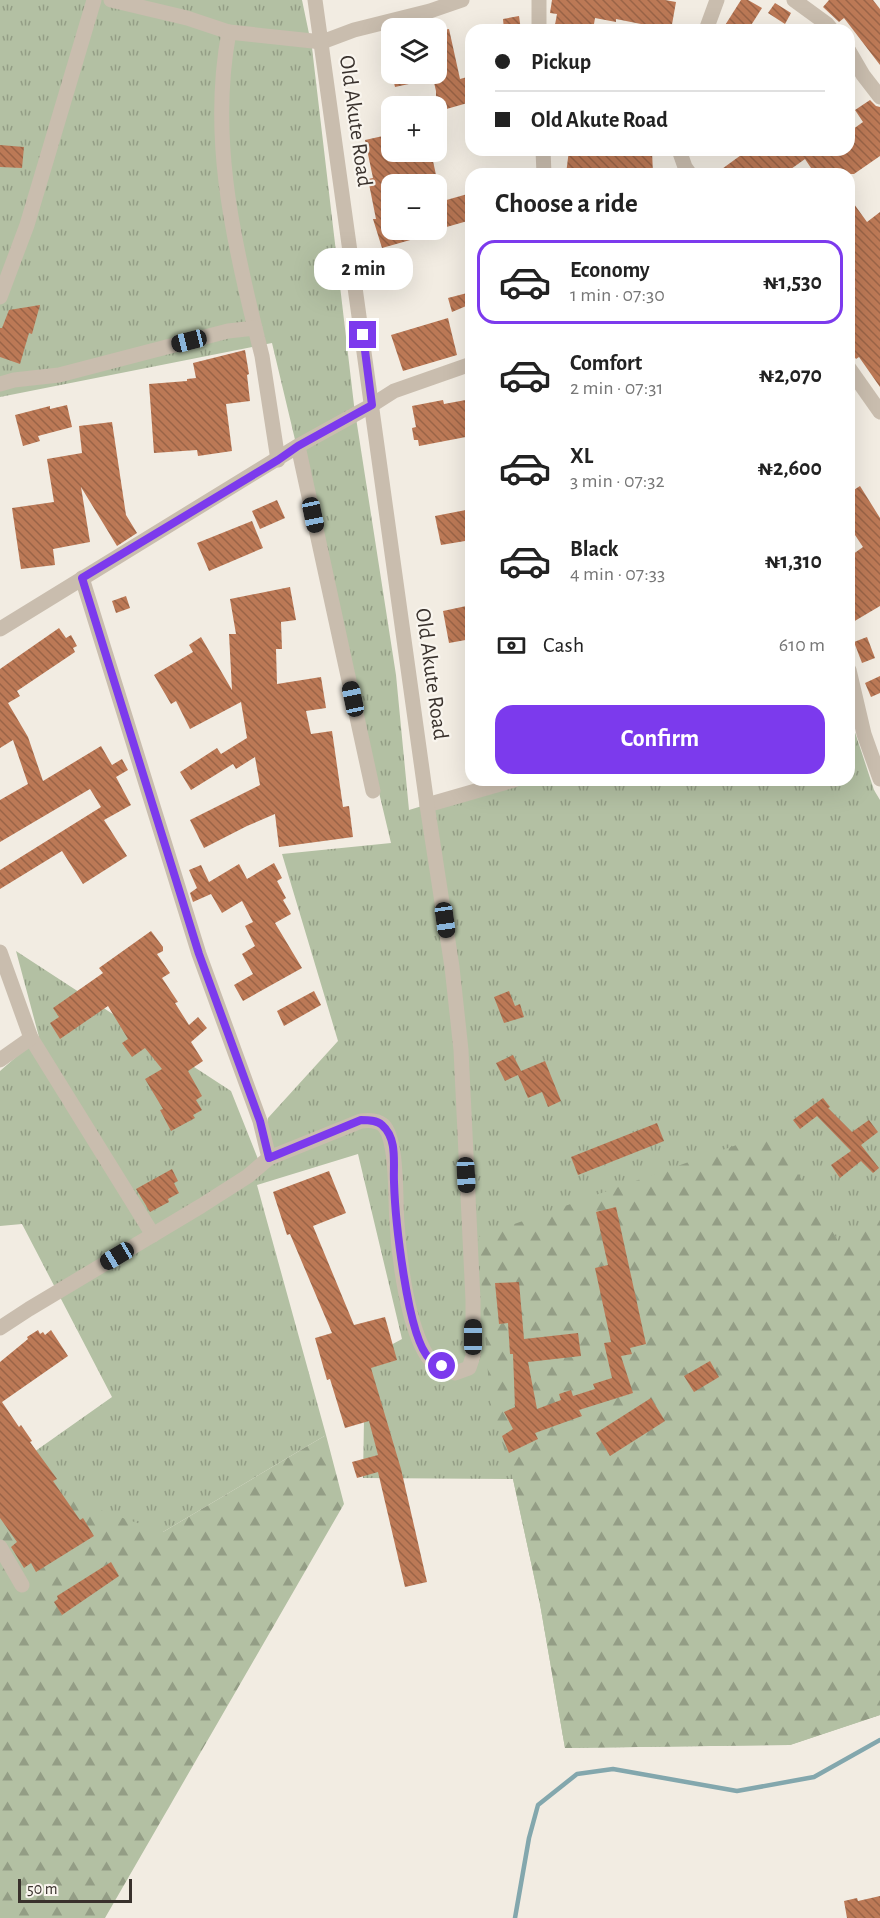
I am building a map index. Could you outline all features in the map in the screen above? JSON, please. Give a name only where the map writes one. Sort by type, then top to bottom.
[{"type":"street","points":[[0,297],[27,225],[94,0]]},
{"type":"street","points":[[111,0],[188,18],[229,32],[322,42],[354,30],[430,11],[462,0]]},
{"type":"street","name":"Old Akute Road","points":[[269,1158],[361,1120],[373,1120],[382,1125],[389,1136],[394,1152],[397,1226],[407,1292],[417,1334],[429,1359],[455,1373],[469,1368],[473,1356],[473,1300],[461,1050],[452,967],[427,805],[315,0]]},
{"type":"street","points":[[538,0],[539,24]]},
{"type":"street","points":[[708,24],[717,0]]},
{"type":"street","points":[[794,0],[827,24]]},
{"type":"street","points":[[229,32],[221,133],[229,216],[262,356],[278,460]]},
{"type":"street","points":[[855,60],[880,98]]},
{"type":"street","points":[[0,384],[14,380],[60,375],[228,331],[255,328]]},
{"type":"street","points":[[0,629],[298,446],[394,392],[465,366]]},
{"type":"street","points":[[855,377],[880,412]]},
{"type":"street","points":[[298,446],[373,791]]},
{"type":"street","points":[[0,1328],[248,1176],[269,1158],[260,1121],[199,954],[82,578]]},
{"type":"street","points":[[855,696],[864,734],[880,779]]},
{"type":"street","points":[[427,805],[492,786]]},
{"type":"street","points":[[0,952],[31,1038],[153,1234]]},
{"type":"street","points":[[0,1060],[31,1038]]},
{"type":"street","points":[[0,1546],[22,1585]]},
{"type":"green space","points":[[0,0],[302,0],[312,48],[354,405],[396,675],[409,810],[487,786],[855,786],[855,732],[874,790],[880,800],[880,1715],[790,1745],[565,1748],[540,1604],[513,1479],[363,1478],[365,1359],[402,1339],[358,1154],[257,1185],[326,1435],[163,1532],[63,1650],[0,1476],[112,1397],[22,1224],[0,1226],[0,1071],[39,1037],[16,951],[231,1091],[260,1164],[268,1118],[338,1041],[282,854],[391,843],[272,343],[0,397]]},
{"type":"green space","points":[[773,1132],[840,1244],[880,1211],[880,1715],[790,1745],[565,1748],[540,1604],[513,1479],[490,1401],[478,1237]]},
{"type":"green space","points":[[326,1435],[344,1504],[105,1918],[0,1918],[0,1475],[163,1532]]},
{"type":"building","points":[[552,0],[665,0],[676,2],[672,24],[641,24],[595,18],[594,24],[555,24],[557,14],[550,13]]},
{"type":"building","points":[[741,0],[748,0],[762,8],[752,24],[726,24]]},
{"type":"building","points":[[829,0],[873,0],[880,9],[880,65],[855,32],[855,24],[849,24],[844,18],[839,22],[823,7]]},
{"type":"building","points":[[775,3],[791,13],[785,24],[768,13]]},
{"type":"building","points":[[519,16],[520,24],[503,24],[503,19]]},
{"type":"building","points":[[447,29],[449,29],[460,79],[465,78],[465,104],[447,109],[447,96],[436,96],[434,84],[447,84]]},
{"type":"building","points":[[870,100],[880,107],[880,156],[855,173],[855,168],[811,168],[805,159],[792,168],[723,168],[740,156],[855,156],[855,128],[863,122],[855,110]]},
{"type":"building","points":[[381,136],[381,162],[433,162],[436,174],[381,174],[381,240],[410,240],[382,248],[373,219],[376,219],[368,179],[373,178],[365,140]]},
{"type":"building","points":[[0,145],[24,147],[22,168],[0,167]]},
{"type":"building","points":[[568,156],[652,156],[653,168],[567,168]]},
{"type":"building","points":[[465,195],[465,222],[447,227],[447,200]]},
{"type":"building","points":[[855,205],[867,222],[880,212],[880,387],[859,357],[856,359]]},
{"type":"building","points":[[465,294],[465,307],[452,312],[448,298]]},
{"type":"building","points":[[40,305],[20,364],[0,357],[0,328],[9,310]]},
{"type":"building","points":[[448,318],[457,355],[403,371],[391,335]]},
{"type":"building","points":[[245,350],[250,401],[226,404],[232,451],[198,456],[197,450],[154,453],[149,384],[187,381],[187,379],[196,378],[193,363]]},
{"type":"building","points":[[443,400],[444,404],[465,400],[465,437],[419,446],[418,440],[414,440],[412,428],[416,427],[412,406]]},
{"type":"building","points":[[67,405],[72,427],[38,436],[40,441],[23,446],[15,415],[50,406],[50,409]]},
{"type":"building","points":[[112,422],[126,515],[137,533],[117,546],[81,487],[90,542],[53,549],[55,565],[21,569],[12,508],[54,502],[47,459],[82,453],[79,426]]},
{"type":"building","points":[[860,486],[880,518],[880,606],[855,621],[855,553],[863,547],[855,535],[855,489]]},
{"type":"building","points":[[277,500],[285,518],[260,529],[252,511]]},
{"type":"building","points":[[465,510],[465,541],[441,545],[435,516]]},
{"type":"building","points":[[252,521],[263,548],[209,571],[197,543]]},
{"type":"building","points":[[290,587],[296,620],[281,622],[282,649],[276,649],[277,684],[321,677],[326,708],[306,711],[311,734],[332,731],[343,807],[349,806],[353,837],[279,847],[275,814],[204,848],[190,820],[260,785],[255,757],[236,769],[233,764],[191,790],[180,772],[217,748],[221,754],[247,738],[241,702],[190,729],[176,701],[171,704],[154,675],[193,652],[189,645],[201,637],[232,690],[229,634],[236,634],[230,599]]},
{"type":"building","points":[[126,596],[130,608],[116,613],[112,601]]},
{"type":"building","points":[[465,606],[465,640],[449,643],[443,611]]},
{"type":"building","points":[[59,628],[66,638],[71,635],[77,646],[73,648],[75,652],[17,691],[20,696],[8,703],[28,737],[43,781],[101,746],[112,765],[122,759],[128,770],[116,777],[131,805],[104,820],[127,856],[83,884],[62,851],[0,889],[0,870],[101,807],[90,789],[0,842],[0,800],[28,784],[13,740],[0,748],[0,669]]},
{"type":"building","points":[[867,637],[875,658],[862,663],[855,642]]},
{"type":"building","points":[[880,676],[880,693],[871,697],[865,683]]},
{"type":"building","points":[[274,863],[282,878],[277,881],[286,898],[283,900],[291,914],[275,923],[302,968],[243,1001],[234,985],[253,974],[242,954],[255,946],[245,926],[253,922],[242,901],[222,913],[211,894],[193,902],[190,893],[197,888],[189,870],[201,865],[209,882],[239,864],[247,879]]},
{"type":"building","points":[[151,931],[163,947],[163,951],[157,954],[170,973],[162,978],[178,1002],[175,1003],[189,1025],[198,1017],[207,1028],[191,1042],[203,1061],[188,1071],[202,1096],[196,1100],[202,1110],[193,1115],[195,1118],[171,1131],[160,1110],[163,1109],[145,1079],[162,1069],[145,1048],[132,1057],[122,1043],[128,1039],[108,1006],[60,1039],[50,1023],[59,1017],[53,1008],[103,973],[99,968]]},
{"type":"building","points":[[314,991],[321,1005],[284,1026],[277,1011]]},
{"type":"building","points":[[509,991],[515,1006],[520,1004],[524,1017],[504,1023],[494,997]]},
{"type":"building","points":[[513,1055],[521,1071],[545,1061],[561,1101],[548,1107],[542,1092],[528,1098],[518,1075],[505,1081],[496,1063]]},
{"type":"building","points":[[823,1098],[830,1107],[828,1108],[852,1132],[869,1120],[878,1132],[861,1145],[879,1168],[873,1173],[861,1161],[840,1178],[831,1165],[851,1151],[817,1116],[800,1129],[793,1120]]},
{"type":"building","points":[[657,1123],[664,1141],[578,1175],[571,1157]]},
{"type":"building","points":[[172,1169],[178,1181],[174,1183],[179,1193],[168,1199],[169,1202],[150,1212],[136,1189]]},
{"type":"building","points":[[329,1171],[346,1213],[313,1226],[354,1325],[385,1317],[397,1360],[371,1368],[401,1469],[427,1582],[405,1587],[378,1472],[357,1478],[352,1462],[378,1455],[369,1421],[345,1428],[330,1379],[327,1380],[315,1338],[332,1333],[290,1234],[287,1235],[273,1192]]},
{"type":"building","points":[[616,1207],[646,1344],[630,1348],[632,1354],[621,1356],[633,1393],[579,1410],[582,1416],[535,1433],[538,1439],[509,1453],[502,1436],[513,1429],[504,1412],[515,1407],[513,1354],[510,1354],[508,1323],[499,1324],[495,1283],[519,1282],[524,1339],[578,1333],[581,1356],[528,1362],[537,1409],[561,1400],[559,1394],[571,1390],[573,1396],[595,1389],[593,1384],[612,1378],[604,1343],[611,1342],[595,1268],[608,1265],[596,1212]]},
{"type":"building","points":[[38,1330],[40,1334],[43,1332],[45,1335],[51,1330],[68,1356],[2,1402],[19,1427],[21,1425],[32,1441],[30,1442],[57,1479],[53,1481],[80,1520],[83,1518],[94,1536],[36,1572],[31,1563],[24,1568],[11,1547],[17,1542],[0,1518],[0,1362]]},
{"type":"building","points":[[710,1361],[719,1377],[694,1392],[684,1376]]},
{"type":"building","points":[[651,1398],[665,1421],[610,1456],[596,1433]]},
{"type":"building","points":[[111,1562],[119,1576],[62,1615],[54,1602],[58,1599],[57,1596]]},
{"type":"building","points":[[880,1896],[880,1918],[847,1918],[844,1901],[857,1898],[858,1901]]},
{"type":"waterway","points":[[515,1918],[529,1838],[538,1805],[577,1774],[613,1769],[737,1791],[814,1777],[880,1740]]},
{"type":"route","points":[[363,335],[372,405],[298,446],[82,578],[199,954],[260,1121],[269,1158],[361,1120],[373,1120],[382,1125],[389,1136],[394,1152],[397,1226],[407,1292],[417,1334],[429,1359],[442,1366]]}]
